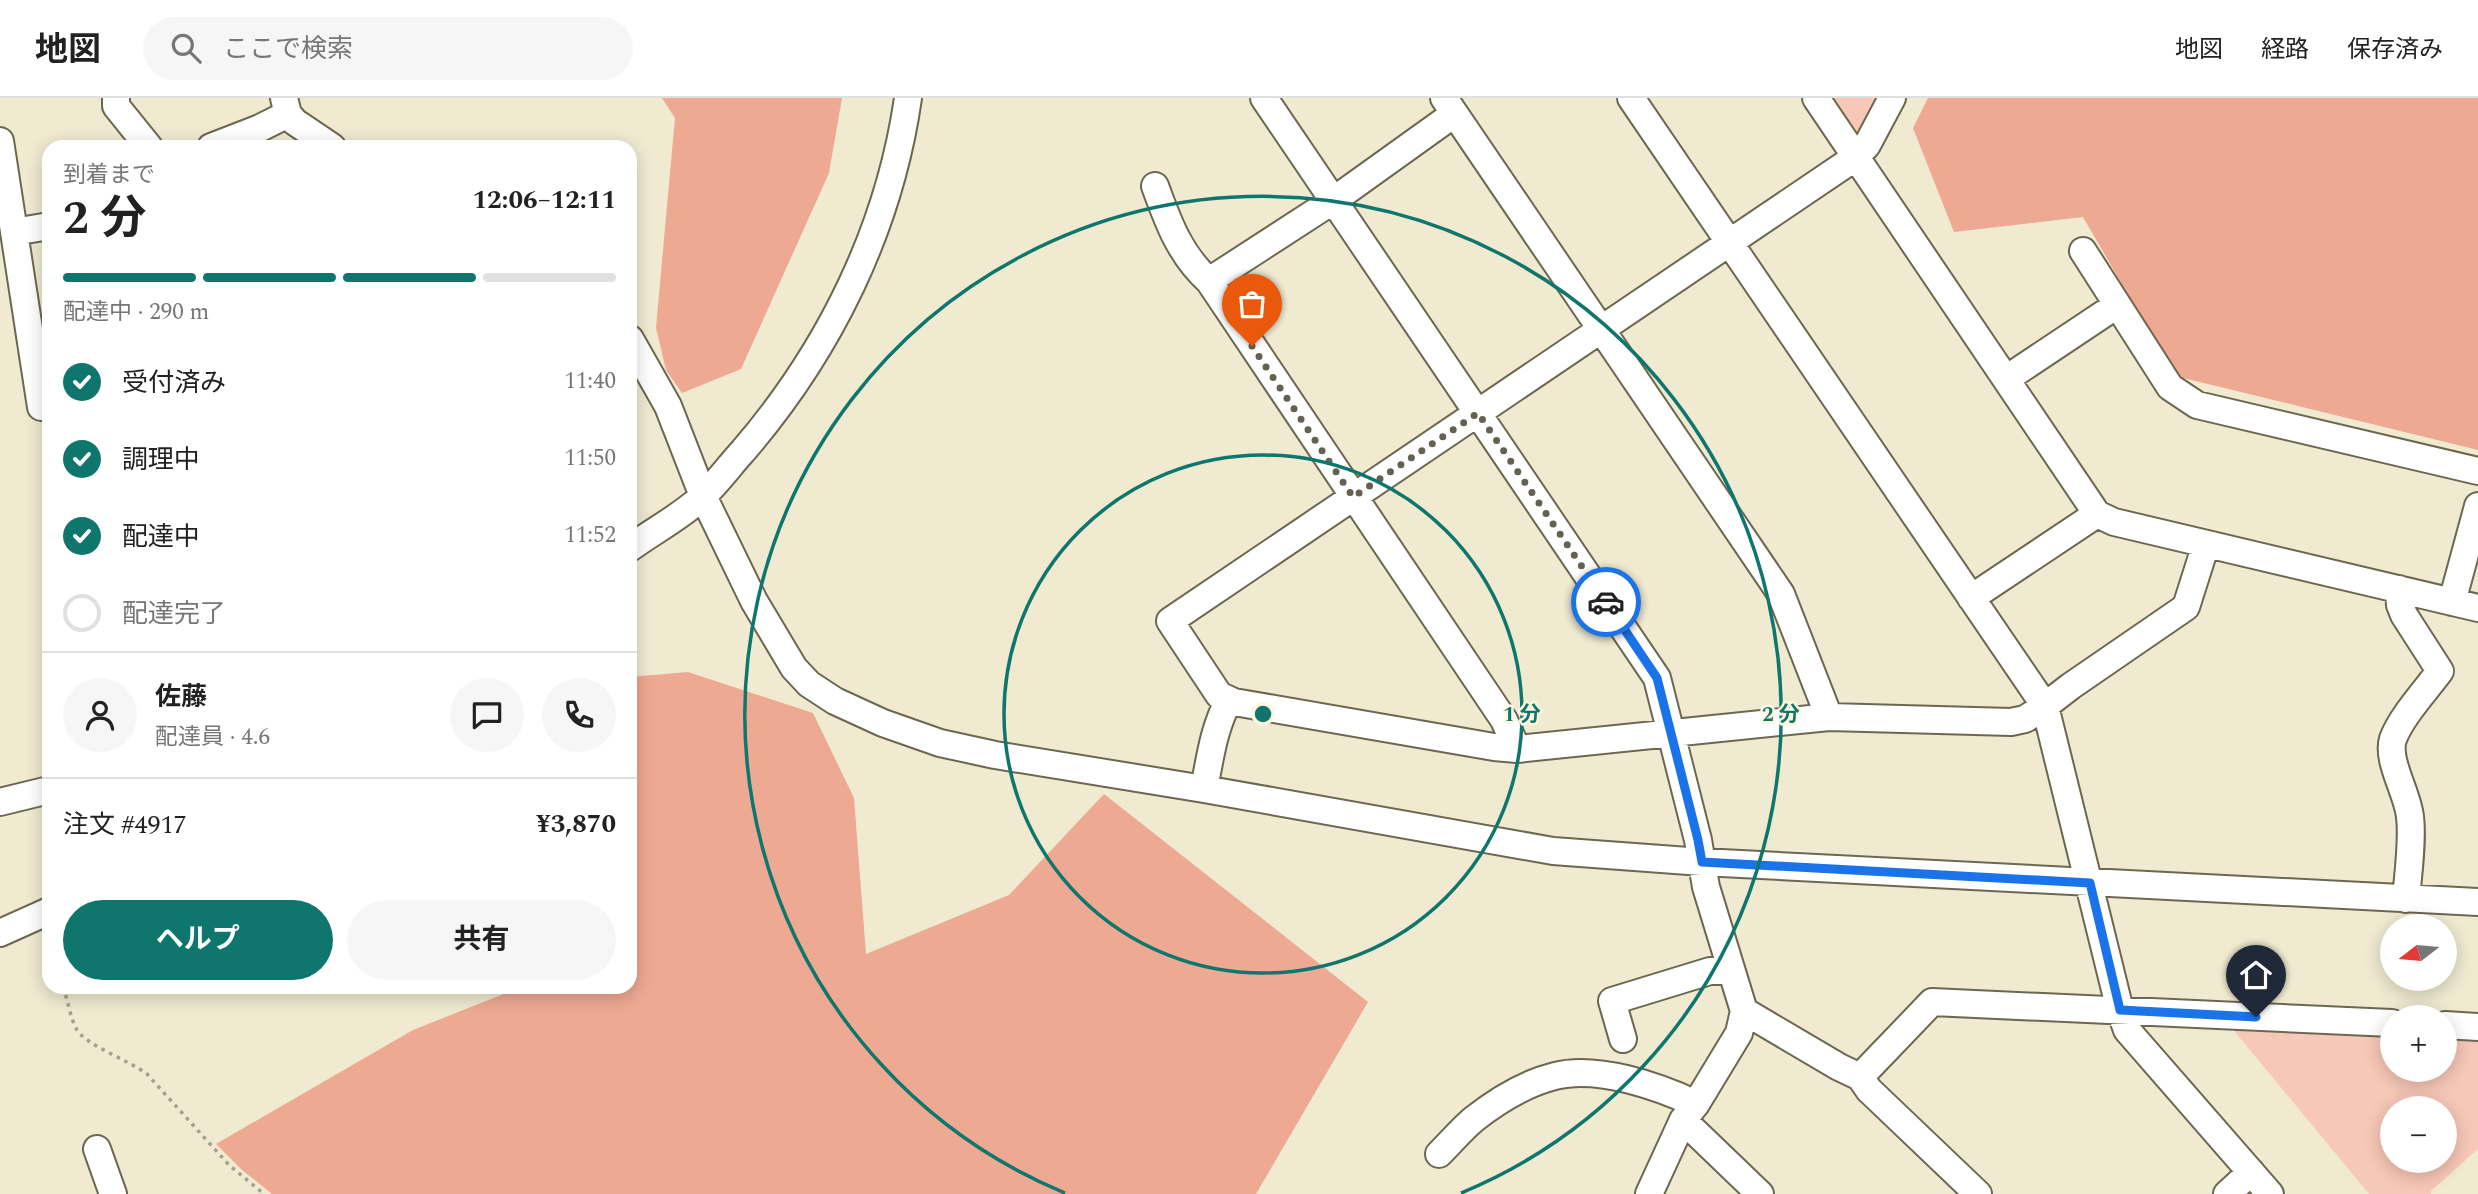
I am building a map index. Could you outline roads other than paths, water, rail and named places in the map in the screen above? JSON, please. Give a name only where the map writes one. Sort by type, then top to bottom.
[{"type":"street","points":[[116,98],[116,106],[143,140]]},
{"type":"street","points":[[637,543],[703,496],[780,407],[832,325],[854,281],[882,207],[904,128],[908,98]]},
{"type":"street","points":[[1264,98],[1657,678],[1698,840],[1706,887],[1744,1011],[1739,1033],[1689,1112],[1649,1194]]},
{"type":"street","points":[[1631,98],[2045,706],[2127,1030],[2270,1194]]},
{"type":"street","points":[[1816,98],[2097,513],[2114,522],[2478,608]]},
{"type":"street","points":[[1892,98],[1867,145],[1856,157],[1170,621],[1219,695],[1229,700],[1480,745],[1517,749],[1829,717],[1996,723],[2025,719],[2186,607],[2206,544]]},
{"type":"street","points":[[229,140],[260,128],[286,106],[295,122],[321,140]]},
{"type":"street","points":[[1209,281],[1334,200],[1449,106],[1781,594],[1829,717]]},
{"type":"street","points":[[0,141],[15,232],[12,298],[42,407]]},
{"type":"street","points":[[1155,186],[1176,240],[1199,272],[1209,281],[1504,720],[1517,749]]},
{"type":"street","points":[[15,232],[42,227]]},
{"type":"street","points":[[2083,251],[2170,387],[2197,405],[2478,471]]},
{"type":"street","points":[[2006,379],[2117,305]]},
{"type":"street","points":[[637,351],[668,406],[703,496],[754,601],[794,668],[809,684],[835,701],[883,723],[940,743],[1553,851],[1702,862],[2478,902]]},
{"type":"street","points":[[2452,602],[2478,506]]},
{"type":"street","points":[[1971,598],[2097,513]]},
{"type":"street","points":[[2399,589],[2404,615],[2440,671],[2393,738],[2393,761],[2410,818],[2406,899]]},
{"type":"street","points":[[1204,789],[1215,737],[1229,700]]},
{"type":"street","points":[[0,802],[42,792]]},
{"type":"street","points":[[0,933],[42,914]]},
{"type":"street","points":[[1623,1038],[1612,1001],[1710,971],[1731,971]]},
{"type":"street","points":[[1860,1077],[1932,1002],[2380,1022]]},
{"type":"street","points":[[1744,1011],[1839,1068],[1860,1077],[1869,1090],[1978,1194]]},
{"type":"street","points":[[2457,1026],[2478,1027]]},
{"type":"street","points":[[1440,1154],[1474,1119],[1520,1090],[1556,1075],[1581,1073],[1625,1079],[1672,1093],[1760,1194]]},
{"type":"street","points":[[97,1149],[113,1194]]},
{"type":"street","points":[[2227,1194],[2251,1172]]}]
